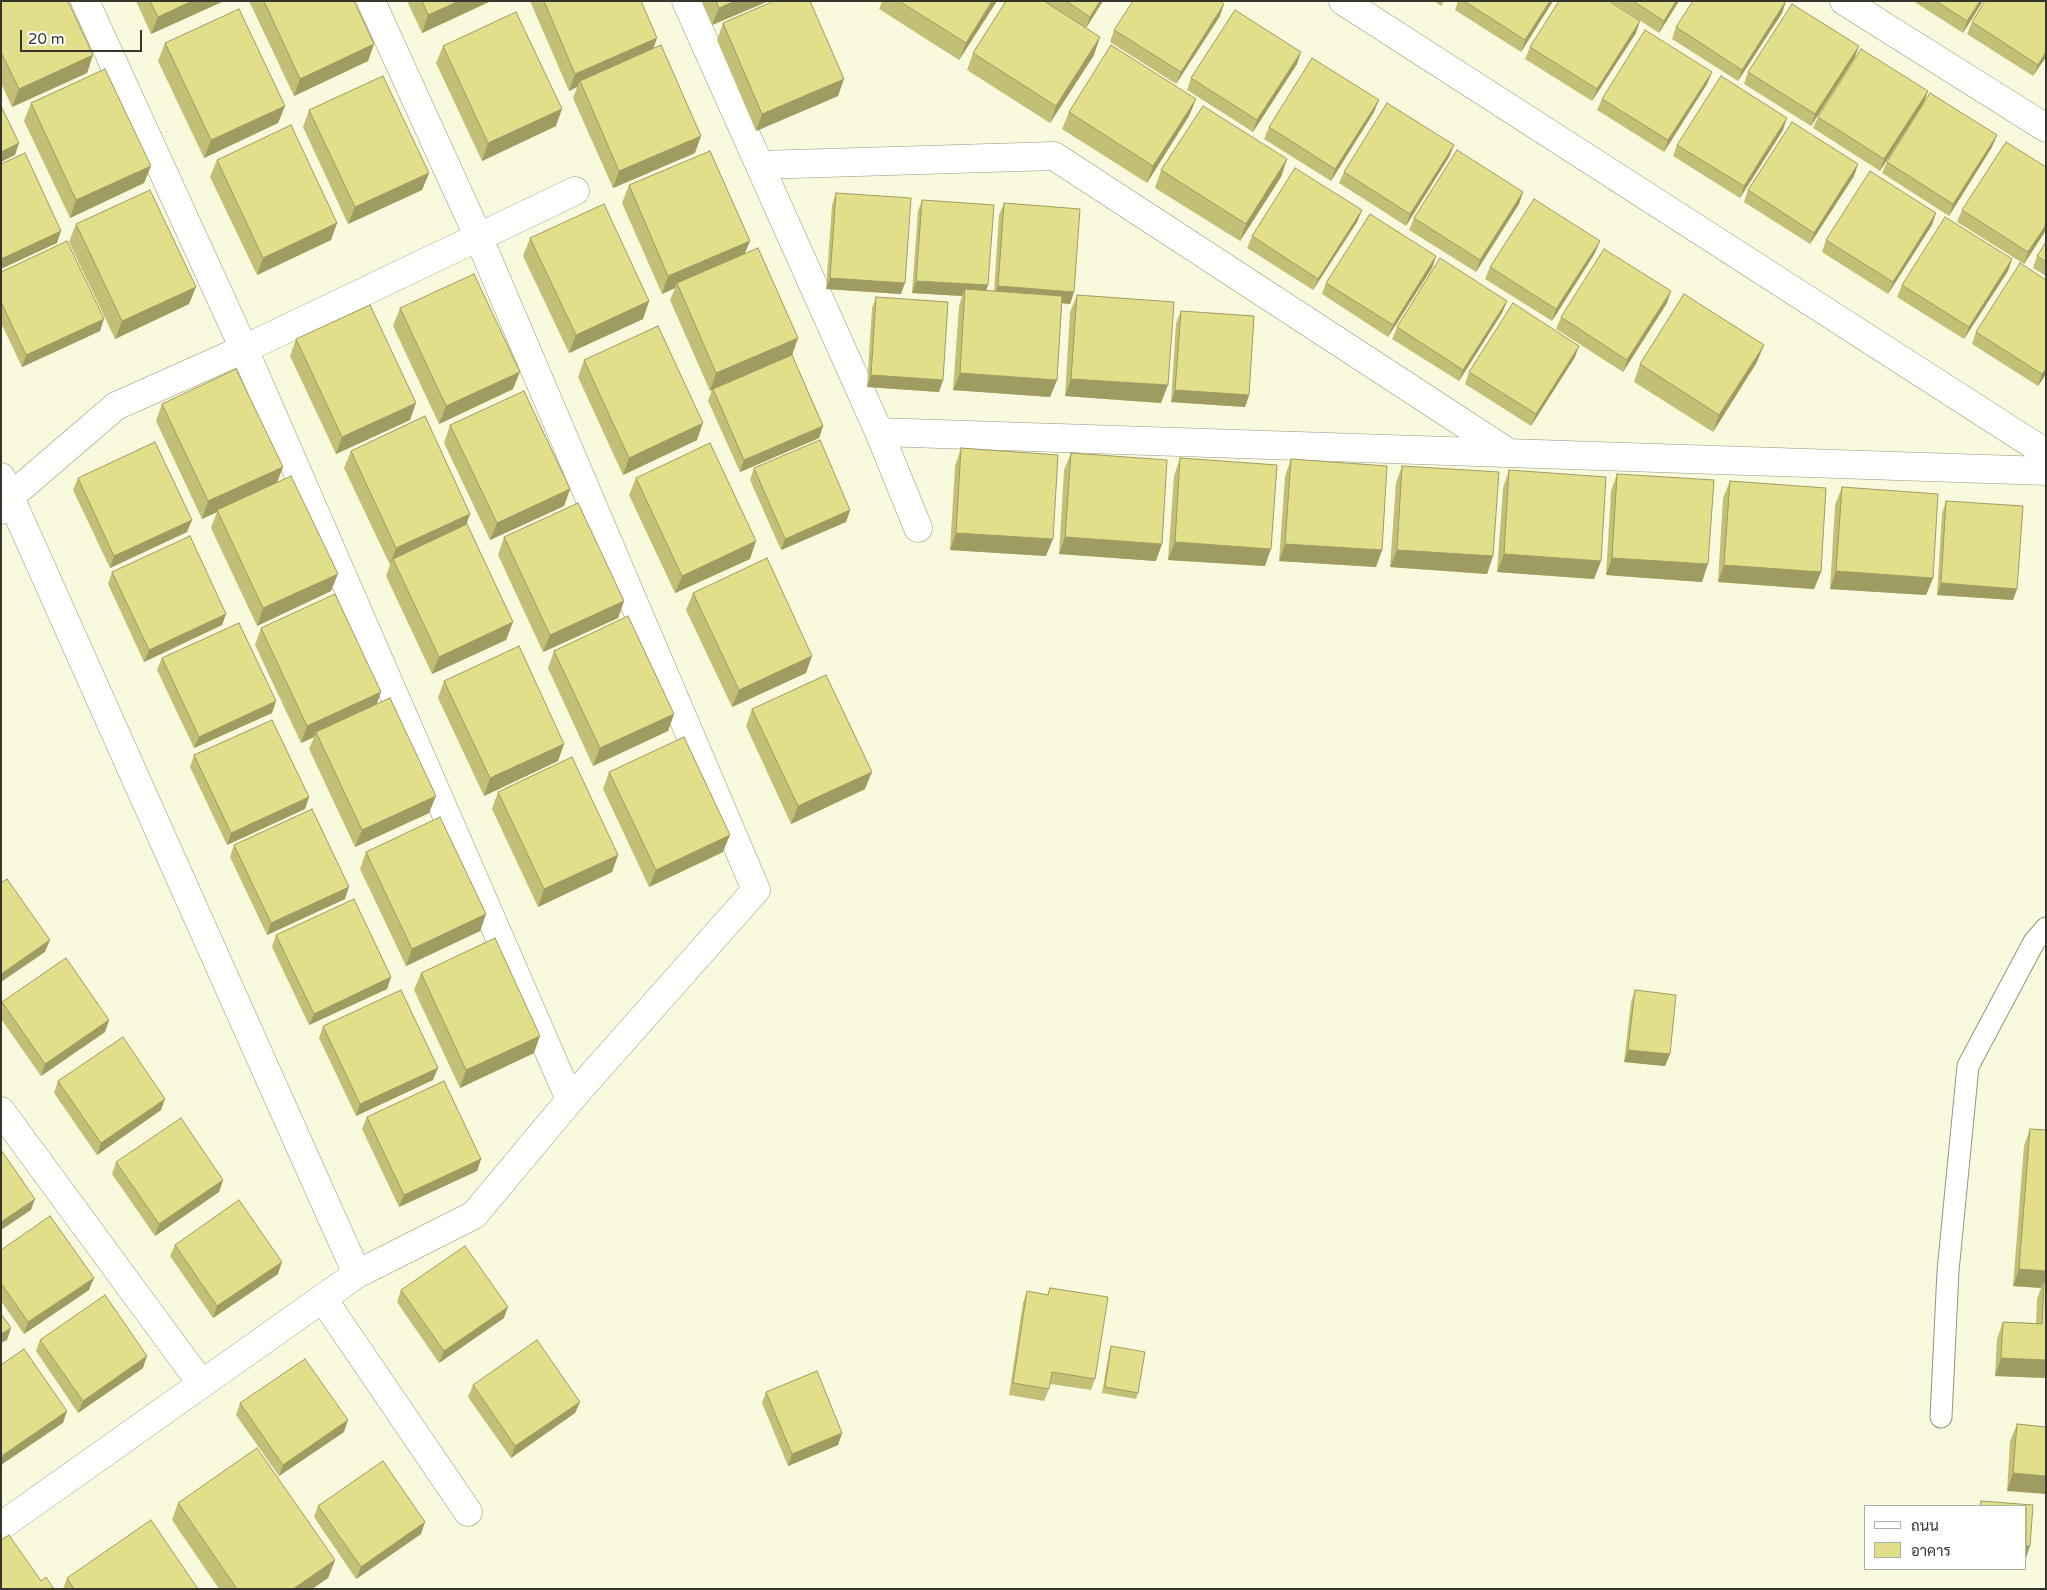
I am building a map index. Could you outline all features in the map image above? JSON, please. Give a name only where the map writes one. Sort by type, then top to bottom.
[{"type":"street","points":[[85,1],[244,349],[570,1100]]},
{"type":"street","points":[[1,1526],[357,1274],[474,1215],[570,1100],[756,890],[478,236],[371,1]]},
{"type":"street","points":[[686,1],[880,432],[918,528]]},
{"type":"street","points":[[1343,1],[2046,453]]},
{"type":"street","points":[[1844,1],[2046,128]]},
{"type":"street","points":[[760,165],[1054,156],[1509,453]]},
{"type":"street","points":[[357,1274],[4,494],[116,406],[244,349],[575,191]]},
{"type":"street","points":[[880,432],[2046,471]]},
{"type":"street","points":[[1,1111],[201,1383]]},
{"type":"street","points":[[323,1299],[468,1512]]},
{"type":"lane","points":[[1941,1417],[1948,1272],[1968,1066],[2034,942],[2046,928]]},
{"type":"building","points":[[1,1],[68,1],[93,55],[19,89],[1,52]]},
{"type":"building","points":[[150,1],[192,1],[158,17]]},
{"type":"building","points":[[264,1],[354,1],[374,44],[300,79]]},
{"type":"building","points":[[422,1],[459,1],[428,15]]},
{"type":"building","points":[[544,1],[641,1],[657,38],[575,74]]},
{"type":"building","points":[[716,1],[735,1],[719,8]]},
{"type":"building","points":[[774,1],[810,1],[844,79],[762,114],[723,23]]},
{"type":"building","points":[[899,1],[992,1],[966,43]]},
{"type":"building","points":[[1006,1],[1044,1],[1100,37],[1056,106],[973,53]]},
{"type":"building","points":[[1066,1],[1100,1],[1090,17]]},
{"type":"building","points":[[1133,1],[1220,1],[1224,4],[1181,72],[1114,30]]},
{"type":"building","points":[[1464,1],[1550,1],[1525,40]]},
{"type":"building","points":[[1559,1],[1609,1],[1640,21],[1597,89],[1530,47]]},
{"type":"building","points":[[1633,1],[1676,1],[1664,21]]},
{"type":"building","points":[[1693,1],[1786,1],[1742,70],[1676,27]]},
{"type":"building","points":[[1936,1],[1980,1],[1967,21]]},
{"type":"building","points":[[1985,1],[2046,1],[2046,52],[2038,65],[1972,22]]},
{"type":"building","points":[[1792,4],[1859,46],[1815,114],[1748,72]]},
{"type":"building","points":[[239,9],[285,106],[211,140],[165,43]]},
{"type":"building","points":[[1235,10],[1301,52],[1257,120],[1191,78]]},
{"type":"building","points":[[516,12],[562,109],[488,143],[443,46]]},
{"type":"building","points":[[1645,30],[1712,72],[1668,140],[1602,99]]},
{"type":"building","points":[[661,45],[701,136],[619,171],[580,81]]},
{"type":"building","points":[[1111,45],[1196,99],[1153,166],[1069,112]]},
{"type":"building","points":[[1861,49],[1928,91],[1884,159],[1818,117]]},
{"type":"building","points":[[1312,58],[1379,100],[1335,169],[1269,127]]},
{"type":"building","points":[[105,69],[151,166],[76,200],[31,103]]},
{"type":"building","points":[[383,76],[429,173],[355,207],[309,110]]},
{"type":"building","points":[[1721,76],[1787,118],[1744,186],[1677,145]]},
{"type":"building","points":[[1930,93],[1997,135],[1953,204],[1887,162]]},
{"type":"building","points":[[1387,103],[1454,145],[1410,214],[1344,172]]},
{"type":"building","points":[[1,106],[19,143],[1,152]]},
{"type":"building","points":[[1203,106],[1287,159],[1246,224],[1161,170]]},
{"type":"building","points":[[1792,122],[1858,164],[1814,233],[1748,190]]},
{"type":"building","points":[[291,125],[337,223],[263,258],[217,160]]},
{"type":"building","points":[[2006,142],[2046,167],[2046,225],[2028,252],[1962,210]]},
{"type":"building","points":[[1457,150],[1523,192],[1480,260],[1414,218]]},
{"type":"building","points":[[710,151],[750,241],[668,276],[629,185]]},
{"type":"building","points":[[25,153],[61,231],[1,259],[1,164]]},
{"type":"building","points":[[1295,168],[1362,210],[1318,279],[1252,236]]},
{"type":"building","points":[[1870,171],[1936,213],[1893,282],[1826,240]]},
{"type":"building","points":[[150,190],[196,287],[122,321],[76,224]]},
{"type":"building","points":[[836,193],[911,198],[905,283],[830,278]]},
{"type":"building","points":[[1534,199],[1600,241],[1556,309],[1490,267]]},
{"type":"building","points":[[922,200],[994,205],[988,285],[916,281]]},
{"type":"building","points":[[1004,203],[1080,209],[1074,292],[998,286]]},
{"type":"building","points":[[604,204],[649,301],[576,335],[530,238]]},
{"type":"building","points":[[1370,214],[1436,256],[1393,325],[1326,283]]},
{"type":"building","points":[[1945,217],[2012,259],[1969,327],[1902,285]]},
{"type":"building","points":[[67,241],[104,319],[26,355],[1,302],[1,272]]},
{"type":"building","points":[[2046,242],[2046,262],[2037,256]]},
{"type":"building","points":[[758,248],[798,338],[716,373],[677,283]]},
{"type":"building","points":[[1604,249],[1671,291],[1627,360],[1561,317]]},
{"type":"building","points":[[1440,258],[1507,301],[1463,370],[1397,327]]},
{"type":"building","points":[[2020,263],[2046,280],[2046,369],[2042,374],[1976,332]]},
{"type":"building","points":[[474,274],[520,372],[446,406],[400,308]]},
{"type":"building","points":[[965,289],[1062,296],[1057,380],[960,373]]},
{"type":"building","points":[[1684,294],[1764,345],[1719,415],[1640,364]]},
{"type":"building","points":[[1077,295],[1174,302],[1168,385],[1071,379]]},
{"type":"building","points":[[876,297],[948,302],[943,380],[871,375]]},
{"type":"building","points":[[1513,303],[1579,346],[1536,414],[1469,372]]},
{"type":"building","points":[[370,305],[416,403],[342,437],[296,339]]},
{"type":"building","points":[[1181,311],[1254,316],[1249,395],[1175,390]]},
{"type":"building","points":[[658,326],[703,423],[629,458],[584,360]]},
{"type":"building","points":[[792,355],[823,426],[744,460],[713,389]]},
{"type":"building","points":[[236,369],[283,467],[208,501],[162,404]]},
{"type":"building","points":[[524,391],[570,489],[497,523],[450,425]]},
{"type":"building","points":[[425,416],[470,514],[396,548],[351,451]]},
{"type":"building","points":[[820,440],[850,510],[785,539],[754,468]]},
{"type":"building","points":[[155,442],[192,520],[114,556],[78,478]]},
{"type":"building","points":[[710,443],[756,541],[682,576],[636,478]]},
{"type":"building","points":[[961,448],[1058,455],[1053,539],[956,533]]},
{"type":"building","points":[[1071,453],[1167,460],[1162,544],[1065,537]]},
{"type":"building","points":[[1180,458],[1277,465],[1271,549],[1175,542]]},
{"type":"building","points":[[1291,459],[1387,466],[1382,550],[1285,544]]},
{"type":"building","points":[[1402,466],[1499,472],[1493,556],[1397,550]]},
{"type":"building","points":[[1509,470],[1606,477],[1601,561],[1504,554]]},
{"type":"building","points":[[1617,474],[1714,480],[1708,564],[1612,558]]},
{"type":"building","points":[[291,476],[338,574],[263,608],[217,510]]},
{"type":"building","points":[[1730,481],[1826,488],[1821,572],[1724,565]]},
{"type":"building","points":[[1842,487],[1938,494],[1933,578],[1836,571]]},
{"type":"building","points":[[1946,501],[2023,506],[2017,589],[1941,583]]},
{"type":"building","points":[[578,503],[624,601],[550,635],[504,537]]},
{"type":"building","points":[[467,524],[513,622],[439,657],[393,559]]},
{"type":"building","points":[[190,536],[226,614],[149,650],[112,572]]},
{"type":"building","points":[[767,558],[812,656],[739,690],[693,593]]},
{"type":"building","points":[[335,594],[381,692],[307,726],[261,628]]},
{"type":"building","points":[[628,616],[674,714],[600,748],[554,651]]},
{"type":"building","points":[[239,623],[276,701],[199,737],[162,658]]},
{"type":"building","points":[[519,646],[564,744],[490,778],[444,681]]},
{"type":"building","points":[[826,675],[872,772],[798,806],[752,709]]},
{"type":"building","points":[[390,698],[436,796],[362,830],[316,732]]},
{"type":"building","points":[[272,720],[309,797],[231,833],[194,755]]},
{"type":"building","points":[[684,737],[730,835],[656,870],[609,772]]},
{"type":"building","points":[[572,757],[618,855],[544,889],[498,792]]},
{"type":"building","points":[[312,809],[349,887],[271,923],[234,845]]},
{"type":"building","points":[[440,817],[486,914],[412,949],[366,852]]},
{"type":"building","points":[[7,879],[50,940],[1,974],[1,883]]},
{"type":"building","points":[[354,899],[391,977],[314,1014],[276,935]]},
{"type":"building","points":[[495,938],[540,1036],[466,1070],[421,973]]},
{"type":"building","points":[[66,958],[109,1020],[45,1064],[2,1002]]},
{"type":"building","points":[[401,990],[438,1068],[360,1104],[323,1026]]},
{"type":"building","points":[[1635,990],[1676,995],[1670,1054],[1628,1050]]},
{"type":"building","points":[[123,1037],[165,1099],[101,1143],[58,1081]]},
{"type":"building","points":[[444,1081],[481,1159],[404,1195],[367,1117]]},
{"type":"building","points":[[181,1118],[223,1180],[159,1224],[116,1162]]},
{"type":"building","points":[[2030,1129],[2046,1130],[2046,1271],[2019,1269]]},
{"type":"building","points":[[1,1150],[35,1199],[1,1222]]},
{"type":"building","points":[[239,1200],[282,1262],[217,1306],[175,1245]]},
{"type":"building","points":[[50,1216],[94,1278],[28,1322],[1,1283],[1,1250]]},
{"type":"building","points":[[465,1246],[508,1307],[444,1351],[401,1290]]},
{"type":"building","points":[[2044,1282],[2046,1282],[2046,1360],[2001,1358],[2003,1322],[2042,1324]]},
{"type":"building","points":[[1050,1288],[1108,1297],[1095,1379],[1052,1372],[1049,1389],[1013,1383],[1027,1291],[1048,1295]]},
{"type":"building","points":[[105,1295],[147,1356],[83,1401],[40,1340]]},
{"type":"building","points":[[1,1314],[11,1328],[1,1334]]},
{"type":"building","points":[[537,1340],[580,1402],[515,1446],[473,1385]]},
{"type":"building","points":[[1111,1346],[1145,1352],[1138,1393],[1105,1387]]},
{"type":"building","points":[[24,1349],[67,1411],[3,1455],[1,1453],[1,1365]]},
{"type":"building","points":[[305,1359],[348,1420],[283,1465],[240,1403]]},
{"type":"building","points":[[817,1371],[842,1433],[792,1454],[766,1392]]},
{"type":"building","points":[[2017,1424],[2046,1427],[2046,1476],[2013,1473]]},
{"type":"building","points":[[257,1448],[335,1560],[293,1589],[237,1589],[178,1503]]},
{"type":"building","points":[[383,1461],[425,1522],[361,1567],[318,1506]]},
{"type":"building","points":[[1981,1501],[2033,1505],[2030,1546],[2027,1546],[2027,1505],[1980,1505]]},
{"type":"building","points":[[151,1520],[198,1589],[74,1589],[67,1578]]},
{"type":"building","points":[[9,1535],[41,1581],[46,1577],[54,1589],[1,1589],[1,1540]]}]
